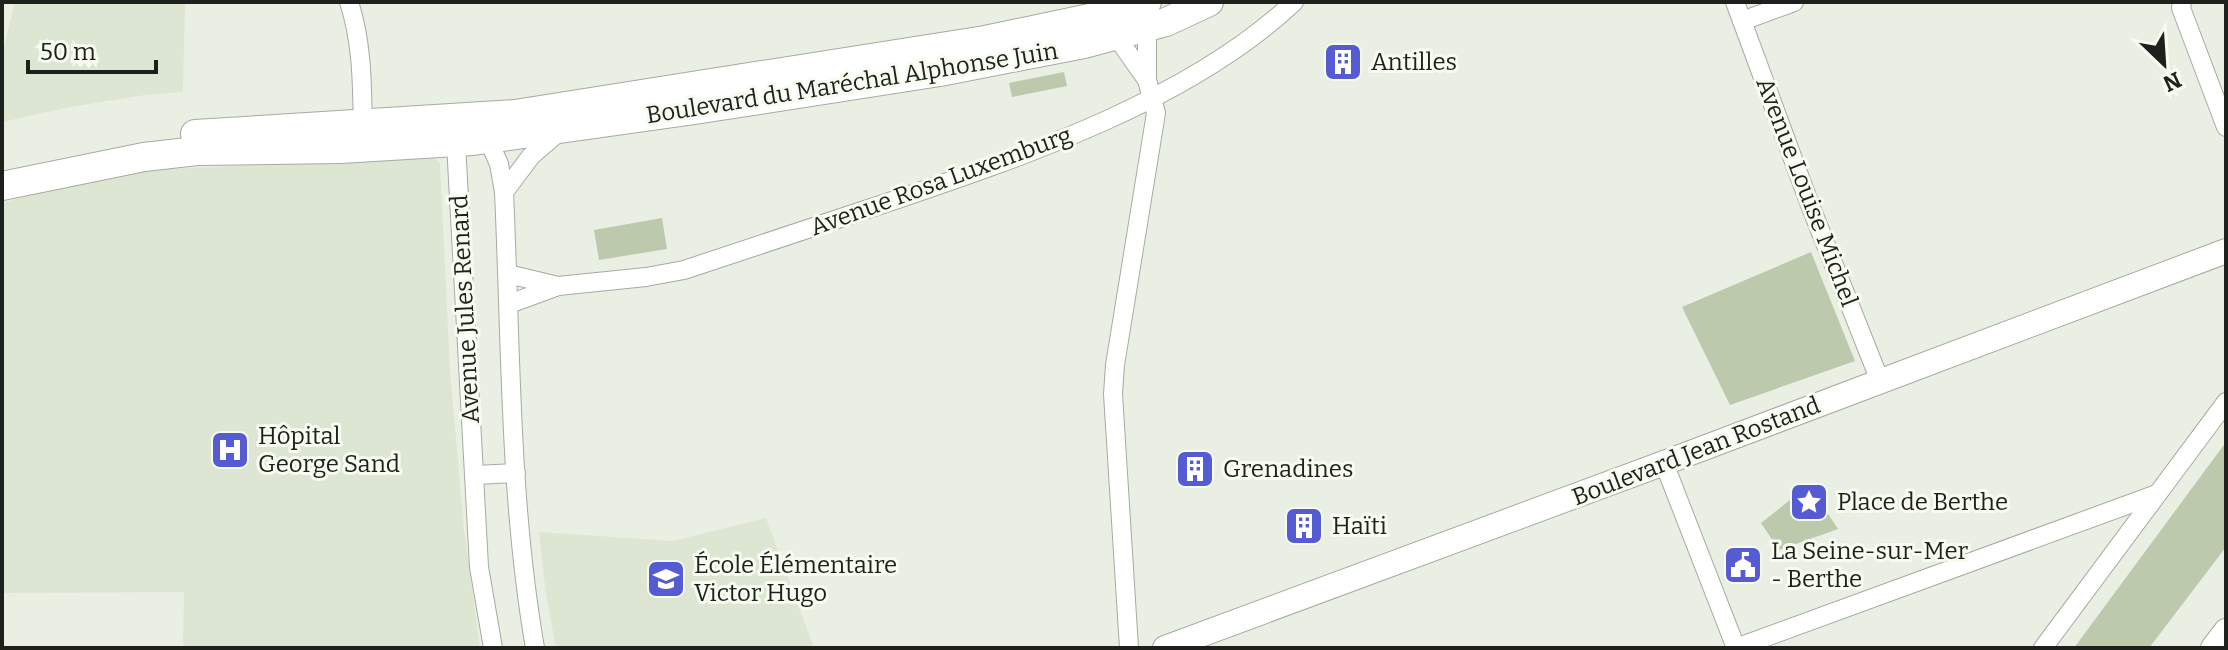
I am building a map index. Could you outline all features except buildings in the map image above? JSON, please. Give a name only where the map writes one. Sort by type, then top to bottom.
[{"type":"main road","name":"Boulevard du Maréchal Alphonse Juin","points":[[468,132],[515,114],[985,40],[1090,18],[1147,15],[1209,2]]},
{"type":"main road","name":"Boulevard du Maréchal Alphonse Juin","points":[[2,167],[141,139],[560,130],[940,72],[1116,36],[1147,15]]},
{"type":"main road","name":"Boulevard du Maréchal Alphonse Juin","points":[[2,186],[144,157],[364,136]]},
{"type":"street","points":[[349,2],[357,26],[363,73],[364,136]]},
{"type":"street","name":"Avenue Rosa Luxemburg","points":[[509,304],[558,286],[684,270],[1019,156],[1245,42],[1294,2]]},
{"type":"street","name":"Avenue Louise Michel","points":[[1735,2],[1810,205],[1880,381]]},
{"type":"street","points":[[1742,21],[1794,2]]},
{"type":"street","points":[[2182,2],[2181,8],[2226,127]]},
{"type":"street","points":[[1129,648],[1113,394],[1115,365],[1156,113],[1150,89],[1147,15]]},
{"type":"street","points":[[1116,36],[1150,89]]},
{"type":"street","name":"Avenue Jules Renard","points":[[504,192],[531,156],[560,130]]},
{"type":"street","name":"Avenue Jules Renard","points":[[468,132],[499,164],[504,192],[516,473],[523,565],[535,648]]},
{"type":"street","name":"Avenue Jules Renard","points":[[468,132],[479,567],[493,648]]},
{"type":"street","name":"Boulevard Jean Rostand","points":[[1165,648],[2226,251]]},
{"type":"street","name":"Avenue Rosa Luxemburg","points":[[508,274],[558,286]]},
{"type":"street","points":[[2043,648],[2226,402]]},
{"type":"street","points":[[1664,463],[1736,648],[2157,494]]},
{"type":"street","points":[[476,475],[516,473]]},
{"type":"street","points":[[2213,648],[2226,631]]},
{"type":"shaded area","points":[[15,2],[185,2],[183,92],[70,107],[2,122],[2,56]]},
{"type":"shaded area","points":[[1064,72],[1067,86],[1012,97],[1009,83]]},
{"type":"shaded area","name":"Hôpital George Sand","points":[[433,156],[440,164],[450,371],[464,530],[480,648],[183,648],[184,592],[2,593],[2,203],[73,184],[151,170]]},
{"type":"shaded area","points":[[662,218],[667,249],[599,260],[594,230]]},
{"type":"shaded area","points":[[1811,252],[1855,361],[1730,405],[1682,307]]},
{"type":"shaded area","points":[[2226,442],[2226,547],[2149,648],[2074,648]]},
{"type":"shaded area","points":[[1809,485],[1838,529],[1779,550],[1761,523]]},
{"type":"shaded area","name":"École Élémentaire Victor Hugo","points":[[766,518],[814,648],[556,648],[539,532],[673,541]]},
{"type":"place","name":"Antilles","points":[[1343,62]]},
{"type":"place","name":"Hôpital George Sand","points":[[230,450]]},
{"type":"place","name":"Grenadines","points":[[1195,469]]},
{"type":"place","name":"Place de Berthe","points":[[1809,502]]},
{"type":"place","name":"Haïti","points":[[1304,526]]},
{"type":"place","name":"La Seine-sur-Mer - Berthe","points":[[1743,565]]},
{"type":"place","name":"École Élémentaire Victor Hugo","points":[[666,579]]}]
